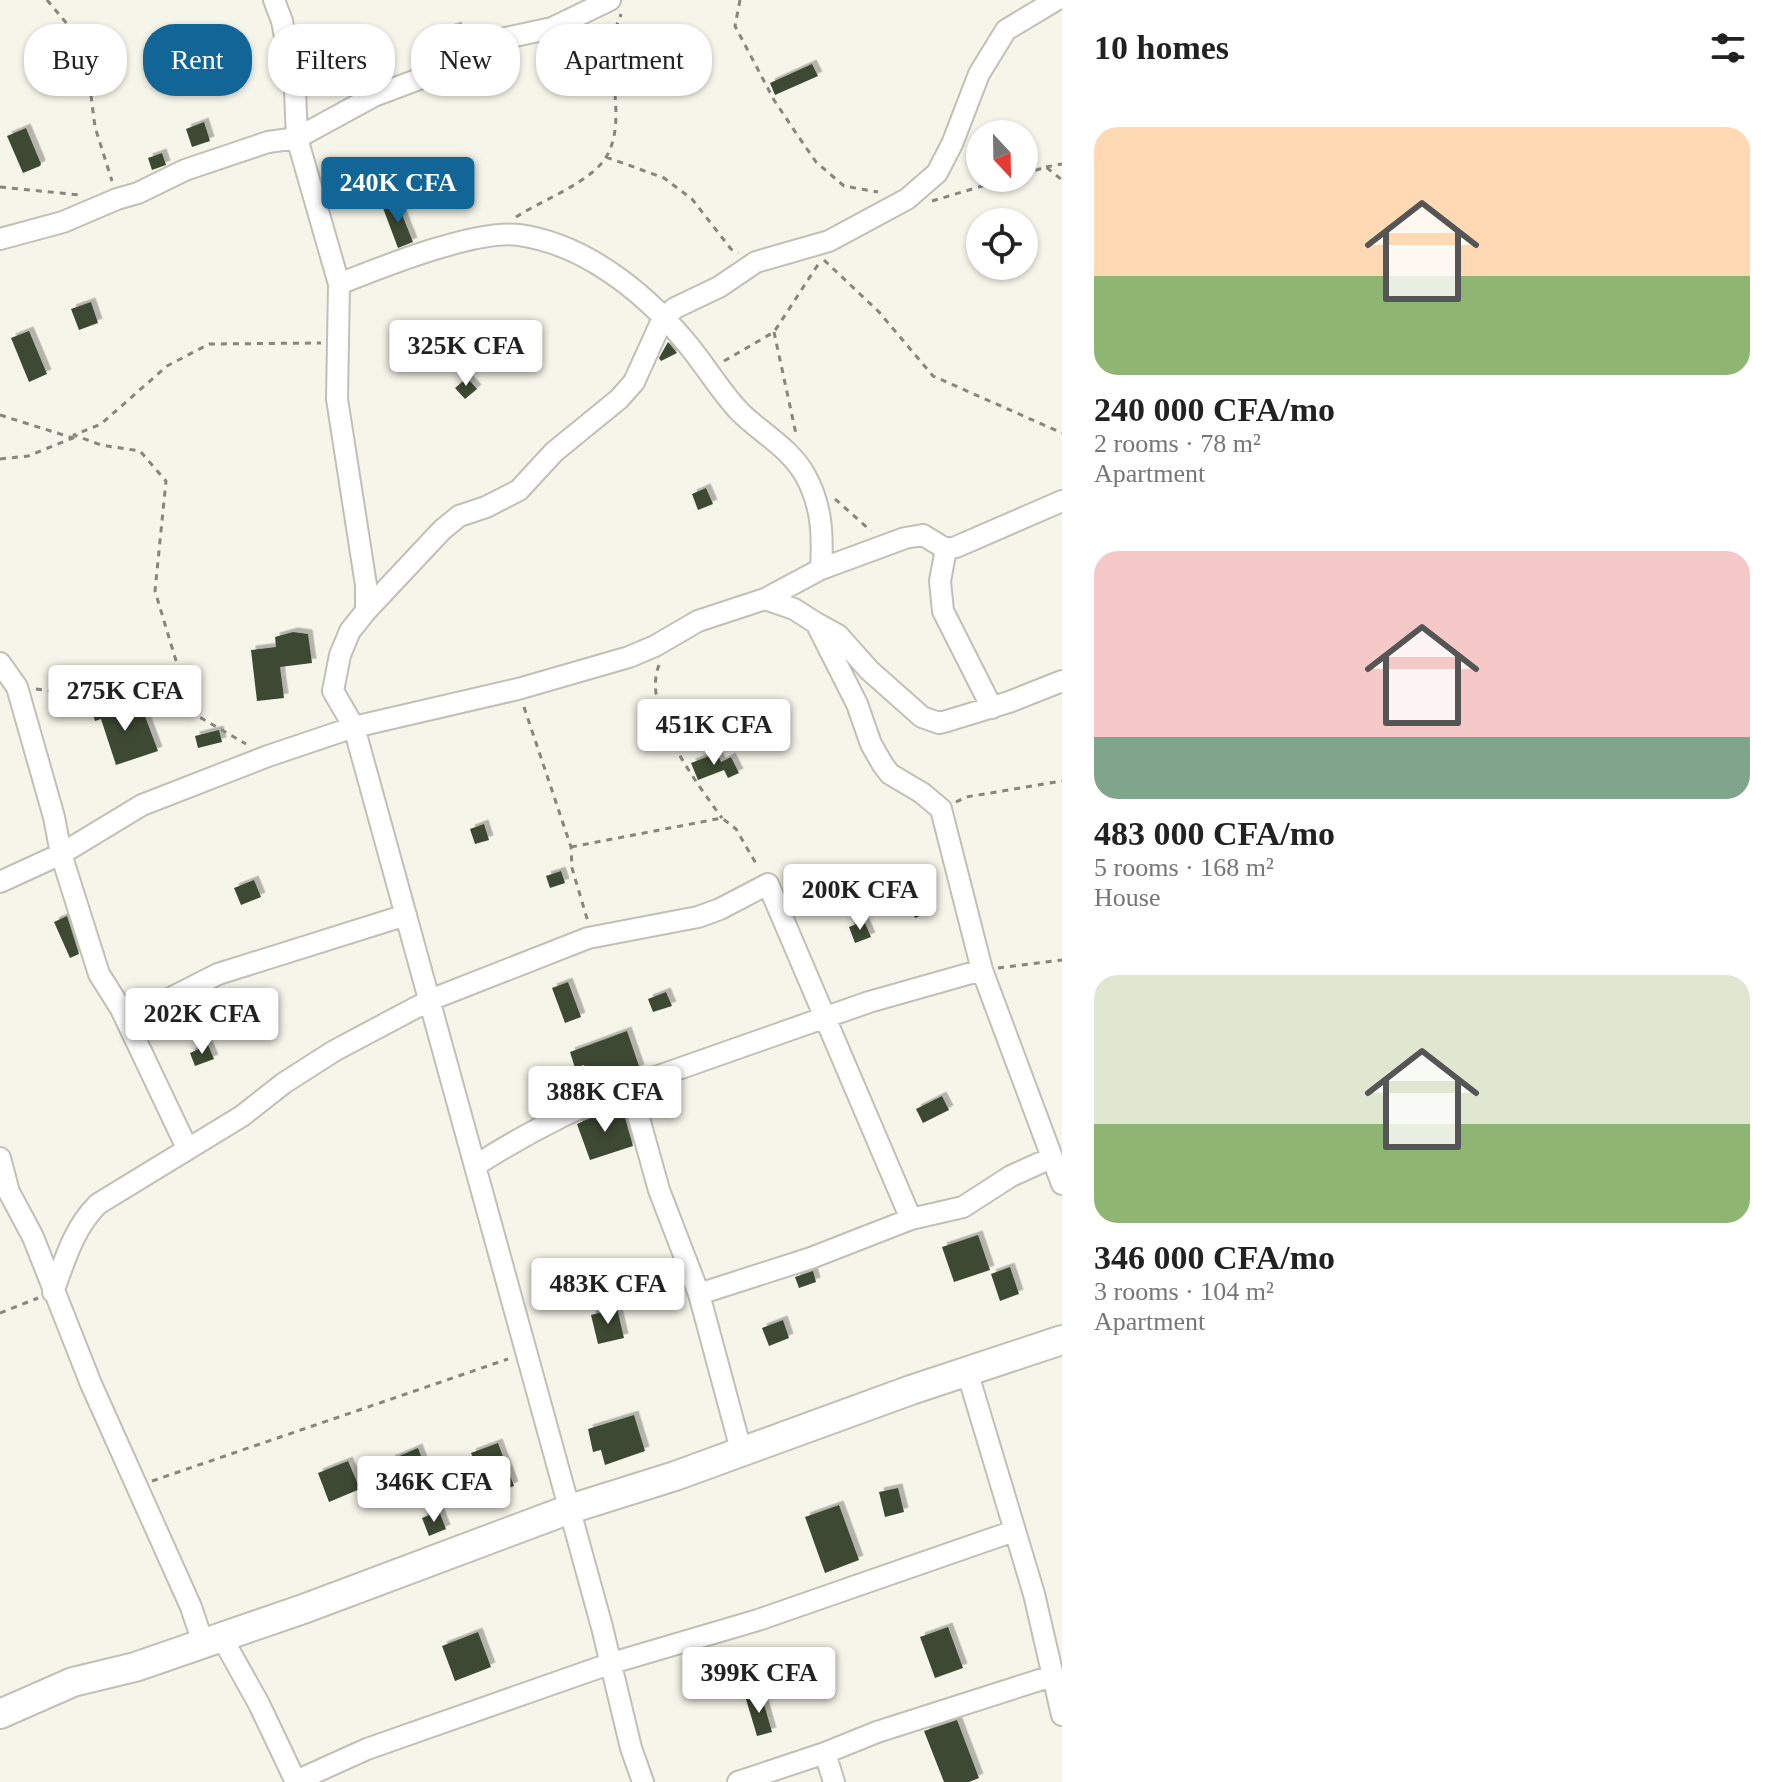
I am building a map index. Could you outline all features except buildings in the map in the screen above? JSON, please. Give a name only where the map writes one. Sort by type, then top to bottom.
[{"type":"street","points":[[274,0],[282,21],[295,90],[297,138],[339,284],[337,399],[366,585],[366,611]]},
{"type":"street","points":[[643,1782],[631,1748],[612,1663],[354,727],[333,691],[340,655],[350,631],[366,611],[442,530],[459,516],[486,507],[519,490],[554,452],[619,399],[634,382],[663,318],[675,308],[719,287],[756,262],[829,241],[907,199],[937,173],[952,144],[979,74],[1006,30],[1056,0]]},
{"type":"street","points":[[564,24],[616,6]]},
{"type":"street","points":[[0,239],[63,222],[138,193],[185,170],[268,142],[297,138],[374,96],[435,73],[481,47],[536,31]]},
{"type":"street","points":[[339,284],[489,235],[517,235],[548,241],[604,268],[663,318],[741,413],[776,441],[804,472],[821,514],[821,569]]},
{"type":"street","points":[[946,549],[1062,501]]},
{"type":"street","points":[[0,882],[61,854],[142,805],[268,756],[354,727],[518,689],[629,657],[698,621],[765,599],[821,569],[905,538],[923,535],[946,549]]},
{"type":"street","points":[[946,549],[940,581],[943,611],[992,708]]},
{"type":"street","points":[[765,599],[794,609],[838,635],[869,670],[922,717],[939,723],[992,708],[1062,681]]},
{"type":"street","points":[[816,623],[857,704],[871,744],[883,765],[890,774],[922,793],[941,809],[982,970],[1062,1184]]},
{"type":"street","points":[[0,663],[17,687],[54,817],[61,854],[99,974],[121,1009],[187,1148]]},
{"type":"street","points":[[53,1292],[83,1219],[98,1204],[242,1116],[284,1083],[334,1051],[430,1000],[588,938],[698,917],[768,884],[911,1219]]},
{"type":"street","points":[[121,1009],[159,1004],[218,974],[406,915]]},
{"type":"street","points":[[475,1166],[515,1140],[630,1086],[826,1017],[982,970]]},
{"type":"street","points":[[630,1086],[659,1190],[699,1294],[741,1450]]},
{"type":"street","points":[[0,1158],[9,1192],[33,1237],[96,1396],[191,1607],[259,1704],[296,1782],[367,1749],[612,1663],[758,1620],[1014,1531]]},
{"type":"street","points":[[699,1294],[811,1258],[911,1219],[963,1207],[1011,1176],[1051,1158]]},
{"type":"street","points":[[0,1714],[73,1682],[135,1667],[320,1603],[570,1509],[675,1476],[741,1450],[1062,1340]]},
{"type":"street","points":[[967,1371],[1034,1594],[1062,1715]]},
{"type":"street","points":[[738,1782],[877,1732],[1052,1676]]},
{"type":"street","points":[[825,1753],[834,1782]]},
{"type":"path","points":[[0,187],[117,199],[95,127],[87,64],[74,32],[47,0]]},
{"type":"path","points":[[740,0],[735,26],[774,100],[816,162],[844,186],[928,203],[966,191]]},
{"type":"path","points":[[489,235],[597,169],[606,157],[618,117],[616,96]]},
{"type":"path","points":[[606,157],[664,178],[692,199],[731,249],[756,262]]},
{"type":"path","points":[[1038,170],[1062,164]]},
{"type":"path","points":[[1046,167],[1062,180]]},
{"type":"path","points":[[707,371],[774,332],[823,258],[879,312],[933,376],[1062,433]]},
{"type":"path","points":[[774,332],[804,472],[886,544]]},
{"type":"path","points":[[0,459],[28,456],[101,424],[167,366],[209,344],[337,343]]},
{"type":"path","points":[[0,415],[101,445],[140,451],[166,481],[155,591],[183,684],[184,708]]},
{"type":"path","points":[[662,657],[654,680],[656,698],[682,762],[722,818],[736,829],[768,884]]},
{"type":"path","points":[[17,687],[184,708],[268,756]]},
{"type":"path","points":[[518,689],[571,847],[572,868],[585,908],[588,938]]},
{"type":"path","points":[[941,809],[966,797],[1062,781]]},
{"type":"path","points":[[571,847],[722,818]]},
{"type":"path","points":[[982,970],[1062,960]]},
{"type":"path","points":[[0,1313],[53,1292]]},
{"type":"path","points":[[138,1486],[527,1352]]}]
